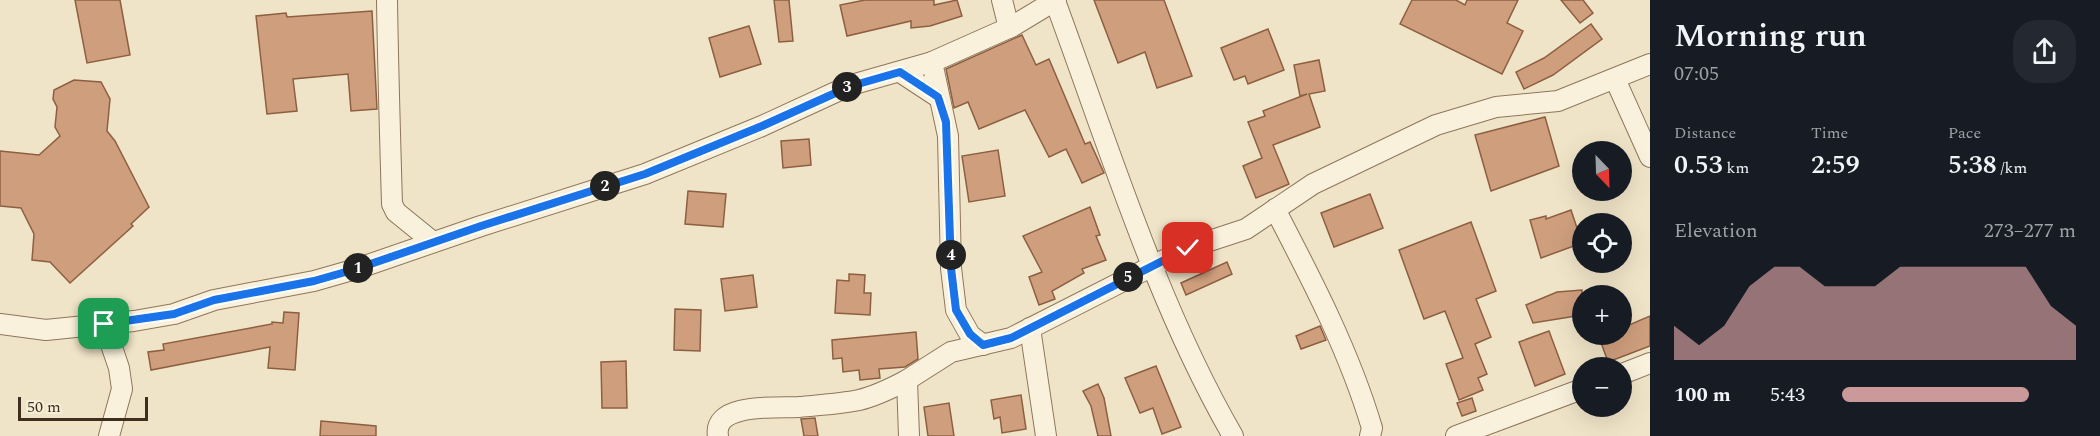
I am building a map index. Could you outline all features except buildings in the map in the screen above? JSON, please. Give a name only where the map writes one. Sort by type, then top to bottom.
[{"type":"street","points":[[387,0],[386,39],[390,90],[392,204],[396,212],[433,242]]},
{"type":"street","points":[[1002,0],[1009,28]]},
{"type":"street","points":[[0,324],[46,330],[104,324],[174,314],[214,300],[314,281],[645,174],[762,126],[851,86],[932,62],[1009,28],[1056,1],[1153,265],[1206,390],[1233,436]]},
{"type":"street","points":[[932,62],[948,136],[951,268],[960,321],[951,352]]},
{"type":"street","points":[[718,436],[717,430],[722,421],[736,412],[752,408],[800,406],[860,399],[907,380],[951,352],[998,343],[1188,248],[1246,229],[1313,184],[1454,119],[1496,107],[1558,101],[1650,64]]},
{"type":"street","points":[[900,72],[938,97]]},
{"type":"street","points":[[1615,79],[1650,157]]},
{"type":"street","points":[[1275,209],[1317,291],[1355,378],[1372,428],[1370,436]]},
{"type":"street","points":[[960,321],[983,345]]},
{"type":"street","points":[[104,324],[119,368],[122,388],[109,436]]},
{"type":"street","points":[[1030,328],[1046,436]]},
{"type":"street","points":[[1632,370],[1650,363]]},
{"type":"street","points":[[907,380],[909,436]]},
{"type":"street","points":[[1455,436],[1572,393]]},
{"type":"route","points":[[104,324],[174,314],[214,300],[314,281],[356,269],[481,226],[645,174],[762,126],[851,86],[900,72],[938,97],[946,122],[951,268],[956,310],[960,321],[970,334],[983,345],[1011,338],[1188,248]]}]
